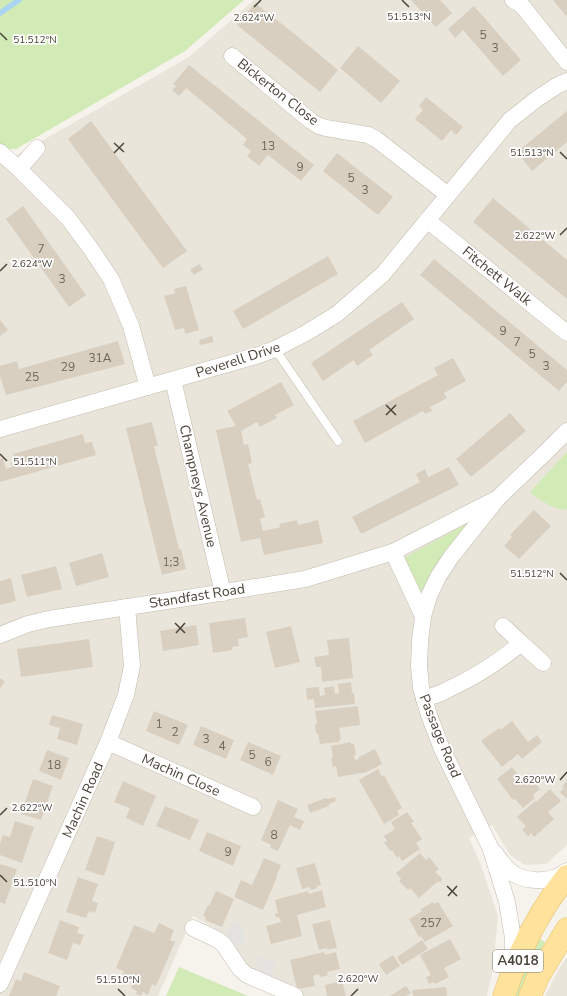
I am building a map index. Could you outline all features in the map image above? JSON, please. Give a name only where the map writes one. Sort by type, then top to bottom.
[{"type":"main road","name":"Passage Road","points":[[507,987],[534,926],[558,887],[567,876]]},
{"type":"main road","name":"A4018","points":[[530,996],[538,977],[567,929]]},
{"type":"street","points":[[513,0],[519,2],[567,62]]},
{"type":"street","name":"Bickerton Close","points":[[232,56],[318,126],[368,135],[376,139],[448,195]]},
{"type":"street","name":"Peverell Drive","points":[[0,429],[259,355],[275,349],[306,333],[337,314],[383,274],[510,120],[538,98],[567,81]]},
{"type":"street","points":[[19,168],[37,148]]},
{"type":"street","points":[[0,152],[19,168],[68,218],[92,249],[112,279],[131,326],[148,387]]},
{"type":"street","name":"Fitchett Walk","points":[[427,220],[567,333]]},
{"type":"street","name":"Champneys Avenue","points":[[173,380],[223,593]]},
{"type":"street","name":"Passage Road","points":[[507,987],[513,960],[513,938],[505,894],[490,847],[442,749],[429,716],[421,688],[419,666],[420,641],[423,616],[429,596],[438,577],[451,558],[498,498],[567,430]]},
{"type":"street","name":"Passage Road","points":[[393,552],[498,498]]},
{"type":"street","points":[[393,552],[423,616]]},
{"type":"street","name":"Standfast Road","points":[[0,635],[28,624],[49,619],[305,579],[393,552]]},
{"type":"street","name":"Machin Road","points":[[0,984],[108,742],[126,695],[132,666],[127,607]]},
{"type":"street","points":[[503,626],[543,663]]},
{"type":"street","points":[[424,698],[447,690],[486,669],[512,652],[521,643]]},
{"type":"street","name":"Machin Close","points":[[108,742],[253,807]]},
{"type":"street","name":"Passage Road","points":[[490,847],[504,865],[515,875],[527,879],[541,880],[556,877],[567,871]]},
{"type":"street","points":[[193,928],[227,943],[240,969],[247,975],[261,979],[295,996]]},
{"type":"lane","points":[[275,349],[338,441]]},
{"type":"shaded area","points":[[254,0],[567,0],[567,845],[546,864],[525,865],[510,855],[492,825],[469,838],[481,865],[498,916],[493,969],[487,996],[303,996],[248,968],[221,932],[193,916],[158,996],[0,996],[0,148],[15,156],[189,57]]},
{"type":"shaded area","points":[[232,921],[242,926],[246,936],[243,945],[232,946],[226,935]]},
{"type":"shaded area","points":[[260,956],[277,964],[270,980],[253,973]]},
{"type":"shaded area","points":[[567,957],[567,996],[545,996],[559,969]]},
{"type":"green space","points":[[0,0],[244,0],[185,51],[16,149],[7,149],[0,145]]},
{"type":"green space","points":[[567,452],[567,510],[547,504],[530,492]]},
{"type":"green space","points":[[468,523],[433,568],[421,592],[418,592],[404,558]]},
{"type":"green space","points":[[539,938],[545,942],[521,996],[514,996]]},
{"type":"green space","points":[[179,967],[248,996],[166,996]]},
{"type":"building","points":[[411,0],[440,0],[452,13],[436,27]]},
{"type":"building","points":[[553,0],[567,0],[566,16]]},
{"type":"building","points":[[255,3],[338,70],[320,92],[237,25]]},
{"type":"building","points":[[474,6],[521,60],[503,76],[463,30],[455,38],[448,29]]},
{"type":"building","points":[[358,46],[400,81],[381,103],[340,68]]},
{"type":"building","points":[[189,65],[314,165],[301,181],[268,155],[259,166],[247,156],[251,151],[243,145],[247,139],[186,88],[179,96],[172,90],[176,86],[173,84]]},
{"type":"building","points":[[426,97],[463,127],[456,135],[451,130],[442,141],[415,119],[423,110],[419,106]]},
{"type":"building","points":[[567,111],[567,142],[532,171],[517,152]]},
{"type":"building","points":[[91,121],[187,251],[163,268],[68,139]]},
{"type":"building","points":[[337,153],[393,197],[378,215],[323,171]]},
{"type":"building","points":[[493,198],[567,260],[567,299],[473,222]]},
{"type":"building","points":[[23,206],[86,295],[69,307],[6,219]]},
{"type":"building","points":[[328,256],[338,274],[243,329],[233,311]]},
{"type":"building","points":[[434,259],[567,370],[567,382],[559,391],[420,275]]},
{"type":"building","points":[[199,264],[203,269],[194,275],[190,270]]},
{"type":"building","points":[[186,286],[199,330],[185,334],[184,328],[175,330],[164,296],[175,293],[174,289]]},
{"type":"building","points":[[402,302],[414,319],[369,350],[373,355],[357,366],[354,360],[323,381],[311,363]]},
{"type":"building","points":[[0,320],[8,330],[0,336]]},
{"type":"building","points":[[212,336],[214,342],[200,345],[199,340]]},
{"type":"building","points":[[118,341],[125,364],[6,395],[0,376],[0,366],[17,361],[19,369]]},
{"type":"building","points":[[453,358],[466,381],[444,393],[447,398],[430,407],[432,411],[425,414],[423,411],[365,443],[353,421],[438,375],[434,368]]},
{"type":"building","points":[[281,382],[294,405],[275,415],[277,418],[260,427],[257,422],[241,431],[244,445],[248,444],[252,463],[248,464],[257,500],[260,499],[265,517],[260,519],[263,531],[280,527],[279,524],[297,520],[298,525],[318,520],[323,543],[264,555],[260,538],[241,542],[216,430],[236,426],[227,411]]},
{"type":"building","points":[[510,413],[526,431],[471,477],[456,459]]},
{"type":"building","points":[[152,422],[158,446],[154,446],[179,549],[181,549],[186,569],[162,575],[126,428]]},
{"type":"building","points":[[83,434],[85,443],[92,442],[96,455],[0,482],[0,459],[3,458],[6,469],[12,467],[11,463],[15,462],[13,454]]},
{"type":"building","points":[[449,467],[459,485],[361,534],[352,517],[420,482],[416,474],[425,469],[428,477]]},
{"type":"building","points":[[534,510],[551,526],[519,559],[504,546],[512,537],[510,535]]},
{"type":"building","points":[[102,553],[109,577],[76,586],[69,563]]},
{"type":"building","points":[[56,566],[62,589],[27,597],[21,575]]},
{"type":"building","points":[[11,578],[16,601],[0,605],[0,581]]},
{"type":"building","points":[[245,618],[248,637],[238,639],[239,646],[232,647],[232,650],[213,653],[209,623]]},
{"type":"building","points":[[196,625],[199,645],[163,651],[160,631]]},
{"type":"building","points":[[291,626],[300,662],[275,668],[266,632]]},
{"type":"building","points":[[349,638],[353,678],[322,682],[321,667],[316,667],[314,657],[329,655],[327,640]]},
{"type":"building","points":[[89,639],[93,667],[21,677],[17,649]]},
{"type":"building","points":[[0,678],[5,682],[0,688]]},
{"type":"building","points":[[351,682],[355,704],[315,708],[314,699],[307,700],[306,688],[319,687],[320,696],[325,695],[324,688],[334,686],[335,694],[339,693],[338,684]]},
{"type":"building","points":[[358,706],[360,725],[339,728],[341,740],[339,740],[339,742],[320,744],[318,733],[316,733],[315,724],[317,723],[315,711]]},
{"type":"building","points":[[154,711],[188,725],[179,745],[146,731]]},
{"type":"building","points":[[52,715],[83,724],[77,745],[57,739],[60,728],[49,725]]},
{"type":"building","points":[[512,721],[528,742],[537,735],[542,742],[522,759],[518,754],[502,767],[481,741]]},
{"type":"building","points":[[201,726],[234,740],[226,759],[193,745]]},
{"type":"building","points":[[248,742],[281,756],[273,775],[240,760]]},
{"type":"building","points":[[351,742],[351,744],[354,744],[356,755],[354,755],[355,760],[375,749],[382,764],[367,772],[338,777],[336,766],[333,767],[331,746]]},
{"type":"building","points":[[47,750],[69,758],[61,780],[39,771]]},
{"type":"building","points":[[512,767],[522,780],[531,773],[538,782],[536,784],[540,789],[533,795],[535,798],[523,808],[515,799],[513,800],[497,779]]},
{"type":"building","points":[[378,769],[382,777],[384,775],[402,808],[397,811],[399,815],[384,824],[359,780]]},
{"type":"building","points":[[33,779],[53,786],[41,820],[21,814]]},
{"type":"building","points":[[123,781],[156,796],[143,826],[126,818],[130,808],[114,802]]},
{"type":"building","points":[[567,781],[566,798],[560,792],[564,788],[562,786]]},
{"type":"building","points":[[550,789],[561,801],[548,812],[554,819],[534,837],[531,833],[528,836],[522,830],[526,826],[517,817]]},
{"type":"building","points":[[335,797],[336,801],[329,804],[329,806],[310,813],[307,805],[326,798]]},
{"type":"building","points":[[278,800],[298,809],[294,817],[304,821],[300,830],[290,825],[278,851],[270,848],[271,845],[261,840]]},
{"type":"building","points":[[165,806],[199,820],[190,840],[156,826]]},
{"type":"building","points":[[407,812],[414,822],[411,823],[422,839],[416,843],[420,849],[402,861],[399,856],[397,858],[392,850],[390,851],[384,842],[387,841],[384,836],[395,829],[391,822]]},
{"type":"building","points":[[15,821],[34,827],[22,863],[0,855],[0,844],[3,835],[10,837]]},
{"type":"building","points":[[207,832],[241,846],[233,866],[199,851]]},
{"type":"building","points":[[97,836],[115,842],[104,876],[85,870]]},
{"type":"building","points":[[420,853],[426,860],[429,857],[439,869],[435,872],[442,878],[441,882],[437,882],[419,898],[410,888],[408,890],[399,881],[401,879],[396,873]]},
{"type":"building","points":[[264,858],[281,865],[263,910],[234,897],[241,880],[252,885]]},
{"type":"building","points":[[315,863],[321,885],[311,890],[310,887],[302,889],[296,868]]},
{"type":"building","points":[[0,864],[17,869],[5,904],[0,902]]},
{"type":"building","points":[[78,877],[98,884],[92,901],[98,903],[95,913],[89,911],[86,918],[66,912]]},
{"type":"building","points":[[322,890],[326,907],[297,915],[302,936],[271,944],[266,926],[281,922],[279,917],[276,918],[275,914],[278,913],[275,900],[308,891],[309,894]]},
{"type":"building","points":[[216,891],[234,899],[222,927],[205,920],[206,917],[203,916]]},
{"type":"building","points":[[433,902],[434,904],[438,902],[453,926],[425,942],[421,936],[419,937],[409,919],[422,911],[421,909]]},
{"type":"building","points":[[60,920],[79,927],[77,933],[84,935],[80,945],[73,943],[67,960],[48,953]]},
{"type":"building","points":[[330,920],[337,948],[319,950],[312,924]]},
{"type":"building","points":[[159,923],[174,930],[170,940],[175,942],[156,986],[152,984],[148,995],[143,992],[141,996],[136,994],[137,991],[131,988],[136,976],[133,975],[131,980],[122,976],[124,971],[116,968],[134,925],[154,933]]},
{"type":"building","points":[[450,939],[461,959],[444,968],[449,977],[435,984],[434,982],[429,984],[426,977],[431,975],[420,955]]},
{"type":"building","points":[[422,940],[428,949],[402,965],[397,957]]},
{"type":"building","points":[[324,952],[325,955],[336,952],[340,969],[327,972],[328,975],[320,977],[319,974],[313,976],[315,986],[297,989],[290,960]]},
{"type":"building","points":[[393,955],[400,966],[386,975],[379,964]]},
{"type":"building","points":[[24,972],[60,986],[56,996],[9,996],[16,979],[21,981]]},
{"type":"building","points":[[342,981],[346,996],[327,996],[325,985]]},
{"type":"building","points":[[406,986],[411,993],[406,996],[390,996]]},
{"type":"building","points":[[446,987],[447,996],[413,996],[412,990]]},
{"type":"waterway","points":[[0,13],[19,0]]}]
